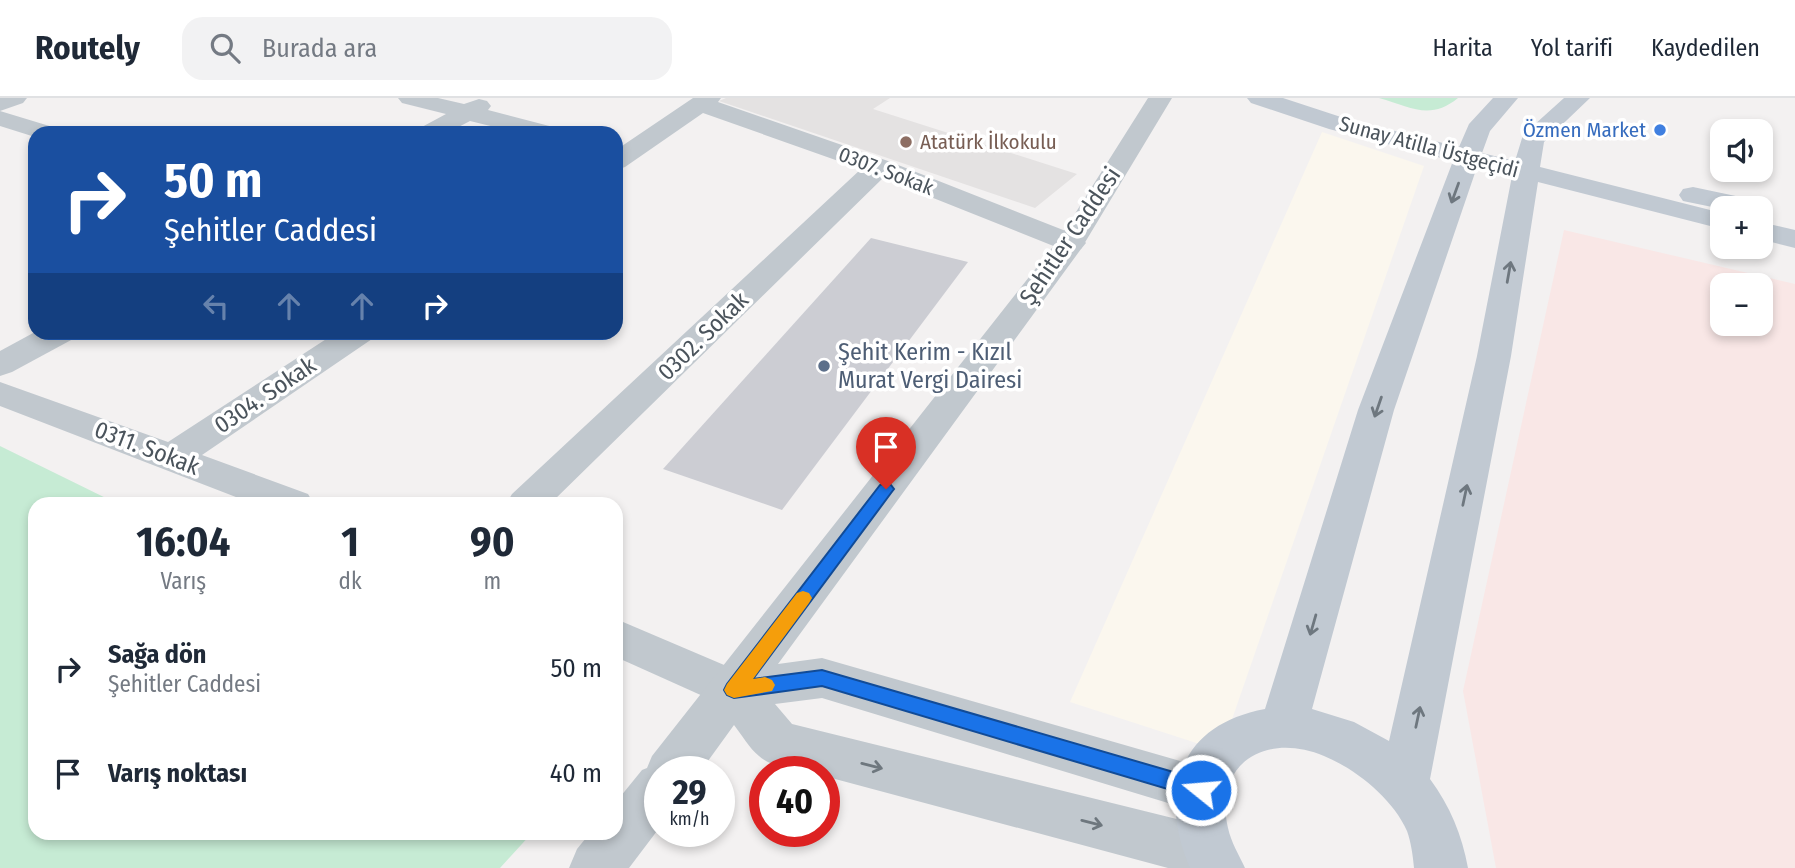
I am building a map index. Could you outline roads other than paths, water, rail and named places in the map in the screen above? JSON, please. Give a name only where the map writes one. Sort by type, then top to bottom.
[{"type":"main road","name":"Sunay Atilla Üstgeçidi","points":[[1259,98],[1338,124],[1609,185]]},
{"type":"main road","name":"Sunay Atilla Üstgeçidi","points":[[1311,98],[1609,185]]},
{"type":"main road","points":[[1283,727],[1376,410],[1478,128],[1506,98]]},
{"type":"main road","points":[[1404,784],[1494,356],[1532,140],[1578,98]]},
{"type":"main road","points":[[1609,185],[1710,201]]},
{"type":"main road","points":[[1609,185],[1710,217]]},
{"type":"main road","points":[[1773,213],[1795,217]]},
{"type":"main road","points":[[1773,233],[1795,239]]},
{"type":"main road","points":[[1214,861],[1199,820],[1201,790],[1208,768],[1221,751],[1238,738],[1283,727],[1314,731],[1347,742],[1378,760],[1404,784],[1424,812],[1437,842],[1441,868]]},
{"type":"street","points":[[0,104],[15,98]]},
{"type":"street","points":[[410,98],[521,126]]},
{"type":"street","points":[[442,126],[494,98]]},
{"type":"street","name":"Şehitler Caddesi","points":[[682,756],[1071,243],[1160,98]]},
{"type":"street","points":[[623,153],[705,101]]},
{"type":"street","name":"0307. Sokak","points":[[705,101],[1071,243]]},
{"type":"street","points":[[0,118],[28,127]]},
{"type":"street","name":"0302. Sokak","points":[[533,497],[879,167]]},
{"type":"street","points":[[0,365],[46,340]]},
{"type":"street","name":"0304. Sokak","points":[[171,458],[348,340]]},
{"type":"street","name":"0311. Sokak","points":[[0,393],[275,497]]},
{"type":"street","points":[[623,639],[734,690],[776,742],[1214,861]]},
{"type":"street","points":[[734,690],[822,678],[1201,790]]},
{"type":"street","points":[[623,833],[644,806]]},
{"type":"street","points":[[596,868],[618,840]]},
{"type":"place","name":"Özmen Market","points":[[1660,130]]},
{"type":"place","name":"Atatürk İlkokulu","points":[[906,142]]},
{"type":"place","name":"Şehit Kerim - Kızıl Murat Vergi Dairesi","points":[[824,366]]}]
